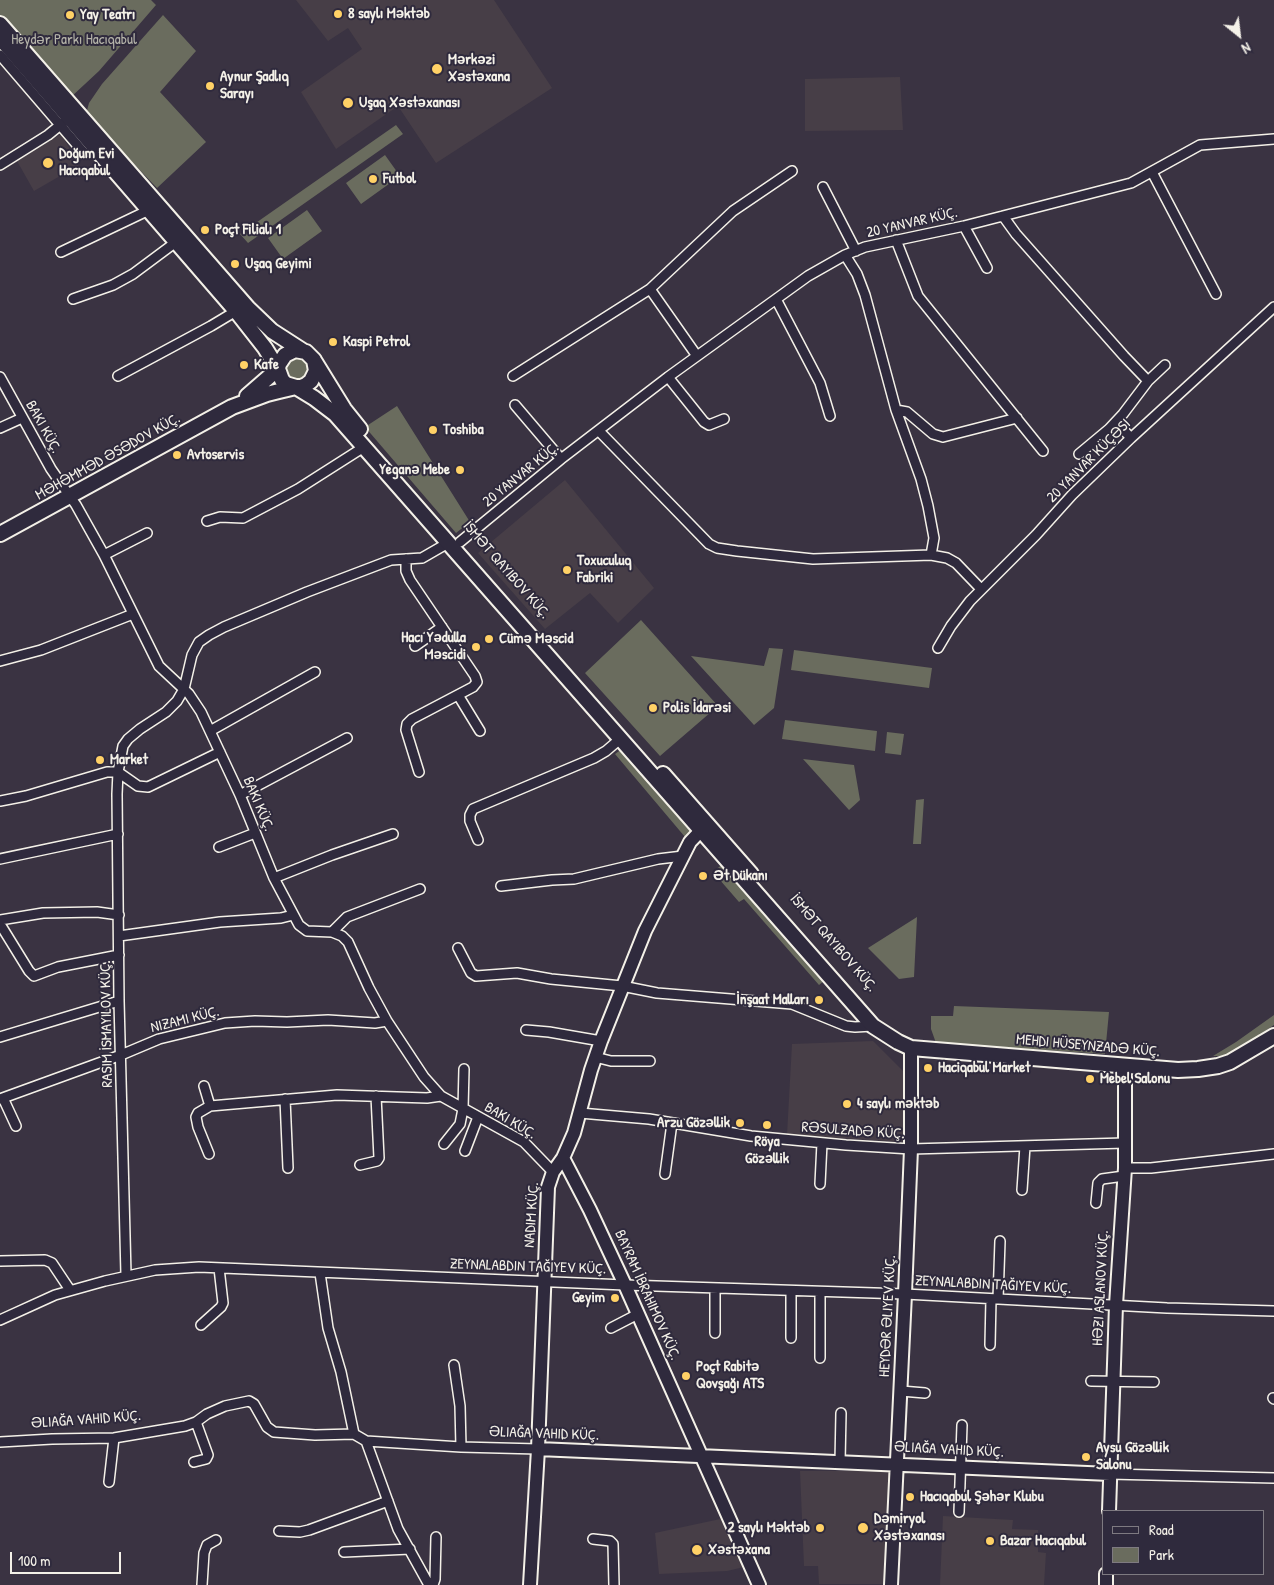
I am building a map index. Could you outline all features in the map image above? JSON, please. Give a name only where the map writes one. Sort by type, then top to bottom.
[{"type":"main road","points":[[0,24],[248,308],[272,331],[310,356],[353,421],[620,739],[879,1019],[894,1039]]},
{"type":"main road","points":[[0,38],[4,57],[148,210],[236,310],[256,335],[286,384],[314,398],[335,414],[454,543],[703,827]]},
{"type":"main road","points":[[295,350],[310,356],[316,366],[314,377],[306,385],[267,394],[232,408],[259,388],[278,369],[281,359],[285,354],[295,350]]},
{"type":"main road","name":"MƏHƏMMƏD ƏSƏDOV KÜÇ.","points":[[0,534],[232,408]]},
{"type":"main road","name":"NADIM KÜÇ.","points":[[530,1585],[538,1449],[548,1187],[572,1140],[595,1057],[645,931],[690,842],[703,827]]},
{"type":"main road","name":"MEHDI HÜSEYNZADƏ KÜÇ.","points":[[703,827],[873,1026],[904,1046],[1178,1070],[1218,1066],[1242,1056],[1274,1036]]},
{"type":"main road","name":"HEYDƏR ƏLIYEV KÜÇ.","points":[[891,1585],[911,1149],[911,1048]]},
{"type":"main road","name":"HƏZI ASLANOV KÜÇ.","points":[[1109,1510],[1116,1305],[1124,1172],[1125,1066]]},
{"type":"main road","name":"BAYRAM İBRAHIMOV KÜÇ.","points":[[563,1158],[625,1285],[759,1585]]},
{"type":"main road","name":"ƏLIAĞA VAHID KÜÇ.","points":[[538,1449],[1110,1474]]},
{"type":"street","points":[[0,165],[64,122],[86,154]]},
{"type":"street","name":"20 YANVAR KÜÇ.","points":[[184,689],[192,655],[199,642],[209,635],[323,585],[391,560],[422,558],[454,543],[668,377],[808,276],[845,255],[896,240],[964,226],[1131,183],[1200,145],[1274,139]]},
{"type":"street","points":[[514,376],[650,289],[733,211],[792,171]]},
{"type":"street","points":[[1152,172],[1216,294]]},
{"type":"street","points":[[823,187],[856,251]]},
{"type":"street","points":[[61,252],[148,210]]},
{"type":"street","points":[[1003,216],[1028,248],[1148,381]]},
{"type":"street","points":[[964,226],[987,268]]},
{"type":"street","points":[[896,240],[918,296],[1043,451]]},
{"type":"street","points":[[73,299],[112,285],[133,274],[176,242]]},
{"type":"street","points":[[845,255],[857,274],[866,295],[896,410],[920,478],[934,538],[931,555]]},
{"type":"street","points":[[650,289],[697,356]]},
{"type":"street","points":[[776,299],[820,383],[830,416]]},
{"type":"street","name":"20 YANVAR KÜÇƏSI","points":[[938,648],[951,626],[981,589],[1036,535],[1072,495],[1274,306]]},
{"type":"street","points":[[118,376],[211,326],[236,310]]},
{"type":"street","points":[[1079,454],[1116,422],[1148,381],[1165,365]]},
{"type":"street","points":[[668,377],[704,422],[709,425],[724,419]]},
{"type":"street","points":[[0,378],[51,469],[70,496],[104,555],[159,666],[196,703],[240,795],[274,878],[299,925],[306,931],[332,932],[342,936],[348,942],[369,988],[387,1021],[424,1077],[441,1096],[524,1142],[554,1172]]},
{"type":"street","points":[[515,405],[561,460]]},
{"type":"street","points":[[896,410],[907,412],[933,434],[943,437],[1017,418]]},
{"type":"street","points":[[0,428],[22,418]]},
{"type":"street","points":[[1116,422],[1131,438]]},
{"type":"street","points":[[599,431],[709,544],[717,548],[813,559],[931,555],[947,558],[956,563],[981,589]]},
{"type":"street","points":[[207,521],[220,516],[243,518],[298,489],[364,447]]},
{"type":"street","points":[[104,555],[147,532]]},
{"type":"street","points":[[406,559],[406,571],[410,580],[475,676],[477,682],[473,687],[412,719],[407,724],[406,730],[420,772]]},
{"type":"street","points":[[0,661],[41,650],[133,614]]},
{"type":"street","points":[[415,646],[442,627]]},
{"type":"street","points":[[210,732],[315,672]]},
{"type":"street","points":[[126,1275],[119,1001],[118,772],[123,746],[128,739],[166,712],[177,701],[184,689]]},
{"type":"street","points":[[458,695],[480,731]]},
{"type":"street","points":[[240,795],[348,738]]},
{"type":"street","points":[[478,840],[470,821],[473,809],[594,758],[620,739]]},
{"type":"street","points":[[0,801],[26,796],[107,772],[118,772],[138,786],[148,787],[220,752]]},
{"type":"street","points":[[219,847],[255,833]]},
{"type":"street","points":[[0,859],[118,834]]},
{"type":"street","points":[[274,878],[393,834]]},
{"type":"street","points":[[501,886],[574,879],[658,859],[683,856]]},
{"type":"street","points":[[332,932],[347,917],[420,889]]},
{"type":"street","points":[[0,920],[43,913],[97,912],[119,914]]},
{"type":"street","points":[[119,936],[220,922],[280,918],[293,915]]},
{"type":"street","points":[[0,924],[34,976],[58,967],[119,955]]},
{"type":"street","points":[[458,948],[471,973],[476,976],[517,973],[551,979],[622,986],[657,993],[792,1004],[846,1026],[873,1026]]},
{"type":"street","points":[[0,1037],[119,1001]]},
{"type":"street","name":"NIZAMI KÜÇ.","points":[[1,1099],[159,1039],[225,1023],[328,1020],[375,1024],[387,1021]]},
{"type":"street","points":[[526,1030],[601,1041]]},
{"type":"street","points":[[595,1057],[611,1061],[650,1061]]},
{"type":"street","points":[[444,1144],[460,1124],[463,1109],[464,1069]]},
{"type":"street","points":[[204,1086],[210,1106]]},
{"type":"street","points":[[209,1154],[196,1117],[198,1113],[210,1106],[337,1095],[427,1098],[441,1096]]},
{"type":"street","points":[[360,1165],[377,1161],[379,1158],[376,1096]]},
{"type":"street","points":[[285,1098],[288,1168]]},
{"type":"street","points":[[1,1099],[16,1126]]},
{"type":"street","name":"RƏSULZADƏ KÜÇ.","points":[[580,1112],[672,1123],[751,1136],[911,1149],[1125,1143]]},
{"type":"street","points":[[465,1151],[478,1117]]},
{"type":"street","points":[[665,1174],[672,1123]]},
{"type":"street","points":[[820,1184],[822,1143]]},
{"type":"street","points":[[1022,1190],[1025,1146]]},
{"type":"street","points":[[1096,1202],[1098,1183],[1102,1179],[1124,1172],[1274,1154]]},
{"type":"street","points":[[990,1345],[1000,1241]]},
{"type":"street","points":[[0,1260],[45,1260],[52,1263],[70,1290]]},
{"type":"street","points":[[0,1320],[31,1304],[70,1290],[126,1275],[176,1268],[219,1268],[544,1282],[905,1294],[1274,1311]]},
{"type":"street","points":[[201,1325],[223,1303],[219,1268]]},
{"type":"street","points":[[320,1273],[328,1328],[341,1372],[354,1434]]},
{"type":"street","points":[[715,1288],[715,1333]]},
{"type":"street","points":[[791,1291],[791,1338]]},
{"type":"street","points":[[820,1292],[820,1358]]},
{"type":"street","points":[[612,1328],[638,1314]]},
{"type":"street","points":[[454,1365],[460,1406],[461,1448]]},
{"type":"street","points":[[1091,1381],[1154,1382]]},
{"type":"street","points":[[901,1391],[925,1392]]},
{"type":"street","name":"ƏLIAĞA VAHID KÜÇ.","points":[[0,1442],[114,1438],[185,1426],[225,1406],[249,1401],[254,1404],[267,1427],[274,1432],[315,1435],[354,1434],[366,1441],[461,1448],[538,1449]]},
{"type":"street","points":[[840,1462],[841,1413]]},
{"type":"street","points":[[194,1462],[206,1459],[208,1455],[196,1422]]},
{"type":"street","points":[[959,1512],[962,1425]]},
{"type":"street","points":[[109,1482],[114,1438]]},
{"type":"street","points":[[366,1441],[398,1529],[429,1585]]},
{"type":"street","points":[[1110,1474],[1274,1478]]},
{"type":"street","points":[[279,1531],[300,1532],[309,1530],[388,1500]]},
{"type":"street","points":[[432,1585],[435,1578],[436,1537]]},
{"type":"street","points":[[202,1585],[204,1553],[207,1545],[216,1540]]},
{"type":"street","points":[[594,1540],[610,1541],[613,1544],[614,1585]]},
{"type":"street","points":[[344,1552],[410,1549]]},
{"type":"shaded area","name":"Mərkəzi Xəstəxana","points":[[296,0],[494,0],[552,88],[436,163],[398,106],[336,149],[301,92],[362,49],[348,28],[328,41]]},
{"type":"shaded area","points":[[900,77],[903,130],[805,131],[805,79]]},
{"type":"shaded area","name":"Doğum Evi Hacıqabul","points":[[61,134],[79,165],[34,191],[17,161]]},
{"type":"shaded area","name":"Toxuculuq Fabriki","points":[[565,480],[654,588],[618,623],[590,593],[545,629],[478,553]]},
{"type":"shaded area","name":"4 saylı məktəb","points":[[873,1041],[905,1073],[905,1142],[787,1135],[792,1044]]},
{"type":"shaded area","points":[[800,1471],[891,1471],[885,1584],[819,1584],[818,1566],[804,1566]]},
{"type":"shaded area","name":"Bazar Hacıqabul","points":[[943,1516],[1013,1520],[1012,1529],[1038,1530],[1038,1552],[1046,1553],[1044,1585],[940,1585]]},
{"type":"shaded area","name":"Xəstəxana","points":[[725,1518],[744,1567],[727,1571],[659,1574],[655,1533]]},
{"type":"green space","name":"Heydər Parkı Hacıqabul","points":[[0,0],[151,0],[156,5],[99,71],[71,97],[0,15]]},
{"type":"green space","points":[[163,15],[196,51],[160,92],[206,142],[157,188],[86,114],[89,103],[102,84]]},
{"type":"green space","points":[[396,125],[403,134],[248,243],[240,234]]},
{"type":"green space","name":"Futbol","points":[[385,155],[400,176],[361,204],[346,183]]},
{"type":"green space","points":[[307,210],[322,231],[283,259],[268,238]]},
{"type":"green space","points":[[293,358],[301,358],[308,365],[308,373],[301,380],[293,380],[286,373],[286,365]]},
{"type":"green space","points":[[397,406],[470,522],[456,533],[365,427]]},
{"type":"green space","points":[[641,620],[718,706],[660,756],[585,673]]},
{"type":"green space","points":[[769,648],[783,649],[774,708],[754,725],[691,656],[764,666]]},
{"type":"green space","points":[[794,650],[932,668],[929,688],[791,670]]},
{"type":"green space","points":[[785,720],[877,731],[875,751],[782,739]]},
{"type":"green space","points":[[887,732],[904,734],[901,755],[885,753]]},
{"type":"green space","points":[[622,749],[691,829],[685,837],[615,754]]},
{"type":"green space","points":[[803,759],[854,765],[860,800],[849,810]]},
{"type":"green space","points":[[924,799],[921,844],[913,844],[916,800]]},
{"type":"green space","points":[[724,863],[825,980],[819,985],[744,899],[739,902],[713,872]]},
{"type":"green space","points":[[917,917],[914,977],[899,979],[868,948]]},
{"type":"green space","points":[[954,1006],[1109,1012],[1105,1054],[936,1043],[931,1029],[931,1016],[953,1016]]},
{"type":"green space","points":[[1274,1015],[1274,1025],[1228,1056],[1213,1056],[1236,1042]]},
{"type":"place","name":"8 saylı Məktəb","points":[[338,14]]},
{"type":"place","name":"Yay Teatrı","points":[[70,15]]},
{"type":"place","name":"Mərkəzi Xəstəxana","points":[[437,69]]},
{"type":"place","name":"Aynur Şadlıq Sarayı","points":[[210,86]]},
{"type":"place","name":"Uşaq Xəstəxanası","points":[[348,103]]},
{"type":"place","name":"Doğum Evi Hacıqabul","points":[[48,163]]},
{"type":"place","name":"Futbol","points":[[373,179]]},
{"type":"place","name":"Poçt Filialı 1","points":[[205,230]]},
{"type":"place","name":"Uşaq Geyimi","points":[[235,264]]},
{"type":"place","name":"Kaspi Petrol","points":[[333,342]]},
{"type":"place","name":"Kafe","points":[[244,365]]},
{"type":"place","name":"Toshiba","points":[[433,430]]},
{"type":"place","name":"Avtoservis","points":[[177,455]]},
{"type":"place","name":"Yeganə Mebe","points":[[460,470]]},
{"type":"place","name":"Toxuculuq Fabriki","points":[[567,570]]},
{"type":"place","name":"Cümə Məscid","points":[[489,639]]},
{"type":"place","name":"Hacı Yədulla Məscidi","points":[[476,647]]},
{"type":"place","name":"Polis İdarəsi","points":[[653,708]]},
{"type":"place","name":"Market","points":[[100,760]]},
{"type":"place","name":"Ət Dükanı","points":[[703,876]]},
{"type":"place","name":"İnşaat Malları","points":[[819,1000]]},
{"type":"place","name":"Haciqabul Market","points":[[928,1068]]},
{"type":"place","name":"Mebel Salonu","points":[[1090,1079]]},
{"type":"place","name":"4 saylı məktəb","points":[[847,1104]]},
{"type":"place","name":"Arzu Gözəllik","points":[[740,1123]]},
{"type":"place","name":"Röya Gözəllik","points":[[767,1125]]},
{"type":"place","name":"Geyim","points":[[615,1298]]},
{"type":"place","name":"Poçt Rabitə Qovşağı ATS","points":[[686,1376]]},
{"type":"place","name":"Aysu Gözəllik Salonu","points":[[1086,1457]]},
{"type":"place","name":"Hacıqabul Şəhər Klubu","points":[[910,1497]]},
{"type":"place","name":"2 saylı Məktəb","points":[[820,1528]]},
{"type":"place","name":"Dəmiryol Xəstəxanası","points":[[863,1528]]},
{"type":"place","name":"Bazar Hacıqabul","points":[[990,1541]]},
{"type":"place","name":"Xəstəxana","points":[[697,1550]]}]
